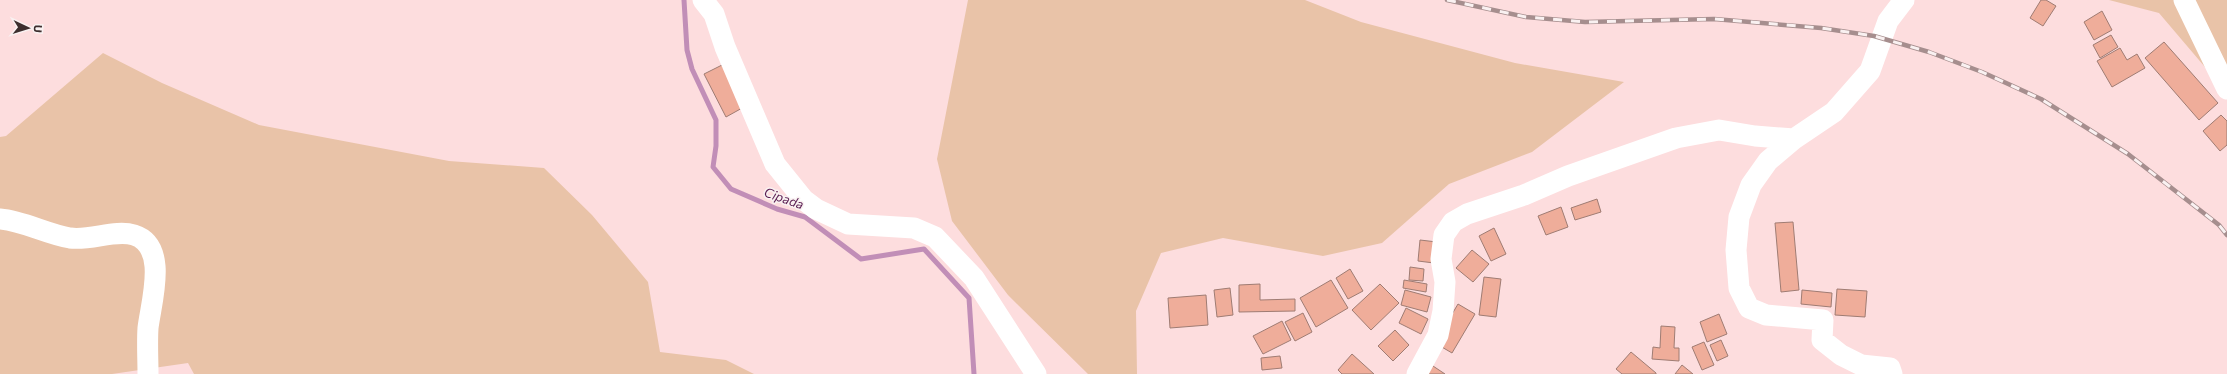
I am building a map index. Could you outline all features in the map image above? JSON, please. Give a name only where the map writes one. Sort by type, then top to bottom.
[{"type":"street","points":[[703,0],[714,14],[725,47],[775,164],[804,200],[816,209],[848,224],[914,228],[935,237],[974,278],[1036,374]]},
{"type":"street","points":[[1892,374],[1890,368],[1861,365],[1840,355],[1822,340],[1823,320],[1758,313],[1749,308],[1740,288],[1736,250],[1739,217],[1751,185],[1768,161],[1794,139],[1834,112],[1870,71],[1888,21],[1904,0]]},
{"type":"street","points":[[2184,0],[2227,89]]},
{"type":"street","points":[[1417,374],[1438,335],[1444,289],[1441,260],[1444,235],[1453,222],[1467,214],[1524,195],[1568,176],[1676,138],[1719,130],[1755,136],[1794,139]]},
{"type":"street","points":[[0,219],[25,224],[69,238],[87,239],[123,234],[133,235],[144,240],[151,249],[155,260],[148,329],[148,374]]},
{"type":"shaded area","points":[[968,0],[1305,0],[1361,22],[1515,63],[1624,82],[1532,152],[1449,184],[1382,243],[1323,256],[1223,238],[1161,253],[1136,311],[1137,374],[1088,374],[1008,295],[952,221],[937,159]]},
{"type":"shaded area","points":[[2109,0],[2227,0],[2227,93],[2159,13]]},
{"type":"shaded area","points":[[103,53],[162,83],[259,125],[449,161],[544,168],[592,215],[648,282],[660,352],[726,360],[754,374],[194,374],[188,363],[112,374],[0,374],[0,137],[6,136]]},
{"type":"building","points":[[2041,0],[2046,0],[2056,6],[2043,26],[2030,18]]},
{"type":"building","points":[[2102,11],[2112,30],[2094,40],[2084,22]]},
{"type":"building","points":[[2111,35],[2118,47],[2100,58],[2093,45]]},
{"type":"building","points":[[2164,42],[2218,103],[2199,120],[2145,58]]},
{"type":"building","points":[[2120,48],[2127,60],[2137,54],[2145,68],[2112,87],[2097,61]]},
{"type":"building","points":[[722,65],[744,107],[726,117],[704,74]]},
{"type":"building","points":[[2221,115],[2227,121],[2227,145],[2220,151],[2203,131]]},
{"type":"building","points":[[1597,199],[1601,212],[1575,220],[1571,208]]},
{"type":"building","points":[[1561,207],[1568,227],[1546,235],[1538,216]]},
{"type":"building","points":[[1793,222],[1799,290],[1781,292],[1775,223]]},
{"type":"building","points":[[1494,228],[1506,254],[1491,261],[1479,236]]},
{"type":"building","points":[[1420,240],[1437,242],[1434,263],[1418,261]]},
{"type":"building","points":[[1472,250],[1489,264],[1473,282],[1456,268]]},
{"type":"building","points":[[1410,267],[1424,269],[1423,281],[1409,280]]},
{"type":"building","points":[[1350,269],[1363,291],[1348,299],[1336,278]]},
{"type":"building","points":[[1484,277],[1501,279],[1496,317],[1479,315]]},
{"type":"building","points":[[1331,280],[1348,308],[1316,327],[1300,298]]},
{"type":"building","points":[[1404,280],[1427,284],[1426,292],[1403,288]]},
{"type":"building","points":[[1260,284],[1260,300],[1295,299],[1295,311],[1239,312],[1239,285]]},
{"type":"building","points":[[1380,284],[1399,303],[1371,330],[1352,310]]},
{"type":"building","points":[[1230,288],[1233,315],[1217,317],[1214,290]]},
{"type":"building","points":[[1837,289],[1867,291],[1865,317],[1835,315]]},
{"type":"building","points":[[1405,290],[1431,297],[1427,312],[1401,305]]},
{"type":"building","points":[[1802,290],[1832,293],[1831,307],[1801,304]]},
{"type":"building","points":[[1206,295],[1208,325],[1170,328],[1168,298]]},
{"type":"building","points":[[1458,304],[1475,314],[1452,353],[1435,343]]},
{"type":"building","points":[[1406,308],[1428,319],[1421,334],[1399,323]]},
{"type":"building","points":[[1303,313],[1312,332],[1295,341],[1285,322]]},
{"type":"building","points":[[1719,314],[1727,334],[1707,342],[1700,322]]},
{"type":"building","points":[[1282,321],[1291,340],[1263,354],[1253,336]]},
{"type":"building","points":[[1661,326],[1675,327],[1674,348],[1679,348],[1679,361],[1652,359],[1653,347],[1660,348]]},
{"type":"building","points":[[1395,330],[1409,345],[1393,361],[1378,346]]},
{"type":"building","points":[[1721,340],[1728,356],[1717,361],[1710,345]]},
{"type":"building","points":[[1704,342],[1714,365],[1702,370],[1692,347]]},
{"type":"building","points":[[1631,352],[1656,374],[1622,374],[1616,369]]},
{"type":"building","points":[[1352,354],[1374,374],[1342,374],[1338,370]]},
{"type":"building","points":[[1280,356],[1282,368],[1262,370],[1261,358]]},
{"type":"building","points":[[1430,364],[1445,374],[1424,374]]},
{"type":"building","points":[[1682,365],[1693,374],[1675,374]]},
{"type":"waterway","name":"Cipada","points":[[684,0],[687,50],[692,69],[716,120],[716,146],[713,167],[731,189],[777,209],[805,217],[861,259],[924,249],[969,298],[974,374]]},
{"type":"railway","points":[[1447,0],[1526,17],[1585,22],[1714,19],[1821,28],[1874,36],[1929,52],[1982,72],[2041,99],[2128,154],[2219,225],[2227,235]]}]
